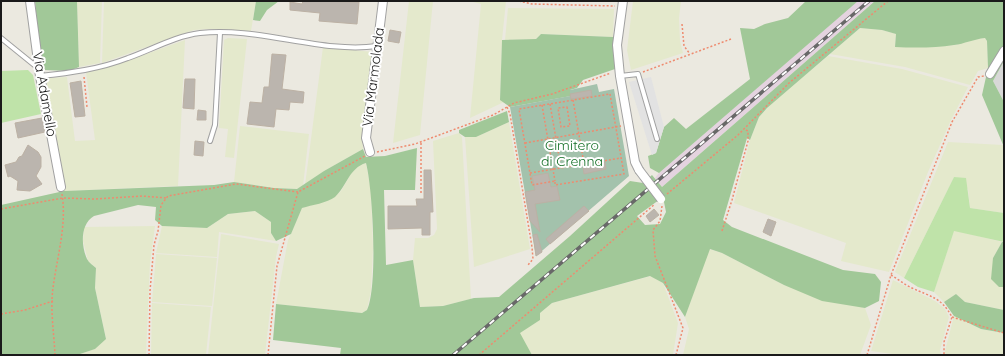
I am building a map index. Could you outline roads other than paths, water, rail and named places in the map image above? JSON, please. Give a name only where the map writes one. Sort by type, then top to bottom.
[{"type":"street","name":"Via Adamello","points":[[30,1],[39,72],[61,187]]},
{"type":"street","name":"Via Marmolada","points":[[370,152],[366,138],[383,1]]},
{"type":"street","points":[[623,4],[617,45],[619,74],[635,162],[639,170],[661,199]]},
{"type":"street","points":[[990,74],[1004,52]]},
{"type":"lane","points":[[1,38],[39,72],[83,71],[127,59],[187,36],[200,33],[263,35],[356,48],[377,46]]},
{"type":"lane","points":[[210,141],[215,125],[220,33]]},
{"type":"lane","points":[[619,74],[638,74],[657,139]]},
{"type":"railway","points":[[453,355],[869,1]]},
{"type":"park label","name":"Cimitero di Crenna","points":[[572,154]]}]
